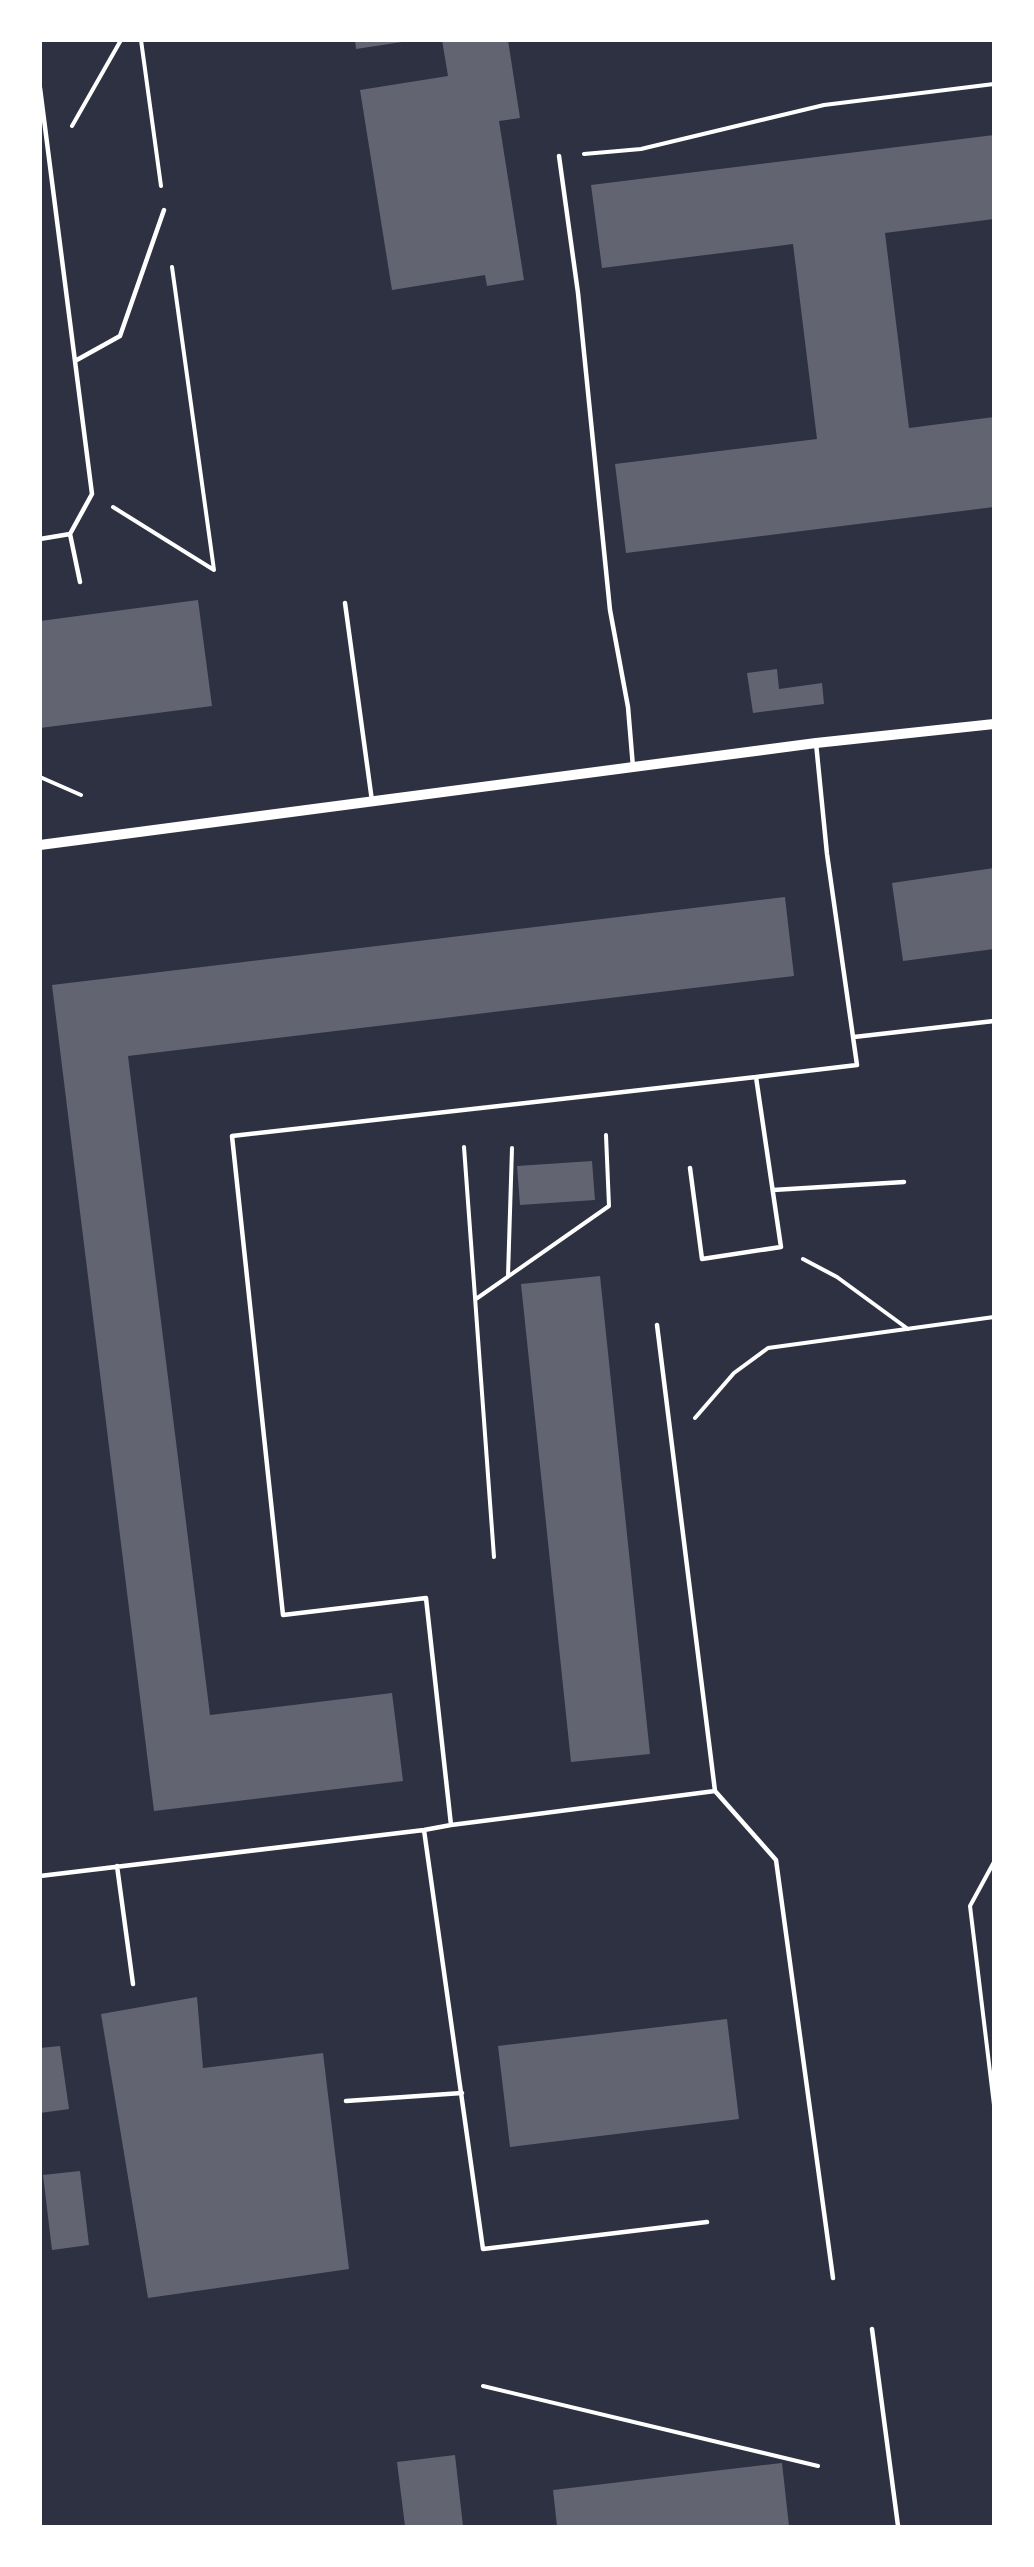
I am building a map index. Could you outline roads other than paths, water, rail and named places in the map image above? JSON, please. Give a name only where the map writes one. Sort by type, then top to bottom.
[{"type":"street","points":[[40,845],[816,743],[993,724]]},
{"type":"lane","points":[[40,88],[92,494],[70,534],[80,582]]},
{"type":"lane","points":[[559,156],[578,293],[610,609],[628,707],[633,767]]},
{"type":"lane","points":[[75,361],[120,336],[164,210]]},
{"type":"lane","points":[[40,539],[70,534]]},
{"type":"lane","points":[[345,603],[372,801]]},
{"type":"lane","points":[[451,1825],[426,1598],[283,1615],[231,1136],[857,1065],[827,854],[816,743]]},
{"type":"lane","points":[[854,1037],[993,1021]]},
{"type":"lane","points":[[690,1168],[702,1258],[781,1247],[756,1077]]},
{"type":"lane","points":[[773,1190],[904,1182]]},
{"type":"lane","points":[[657,1325],[715,1791],[776,1860],[833,2278]]},
{"type":"lane","points":[[40,1876],[424,1830],[715,1791]]},
{"type":"lane","points":[[424,1830],[483,2249],[707,2222]]},
{"type":"lane","points":[[117,1866],[133,1984]]},
{"type":"lane","points":[[346,2100],[462,2094]]},
{"type":"lane","points":[[872,2329],[898,2526]]}]
